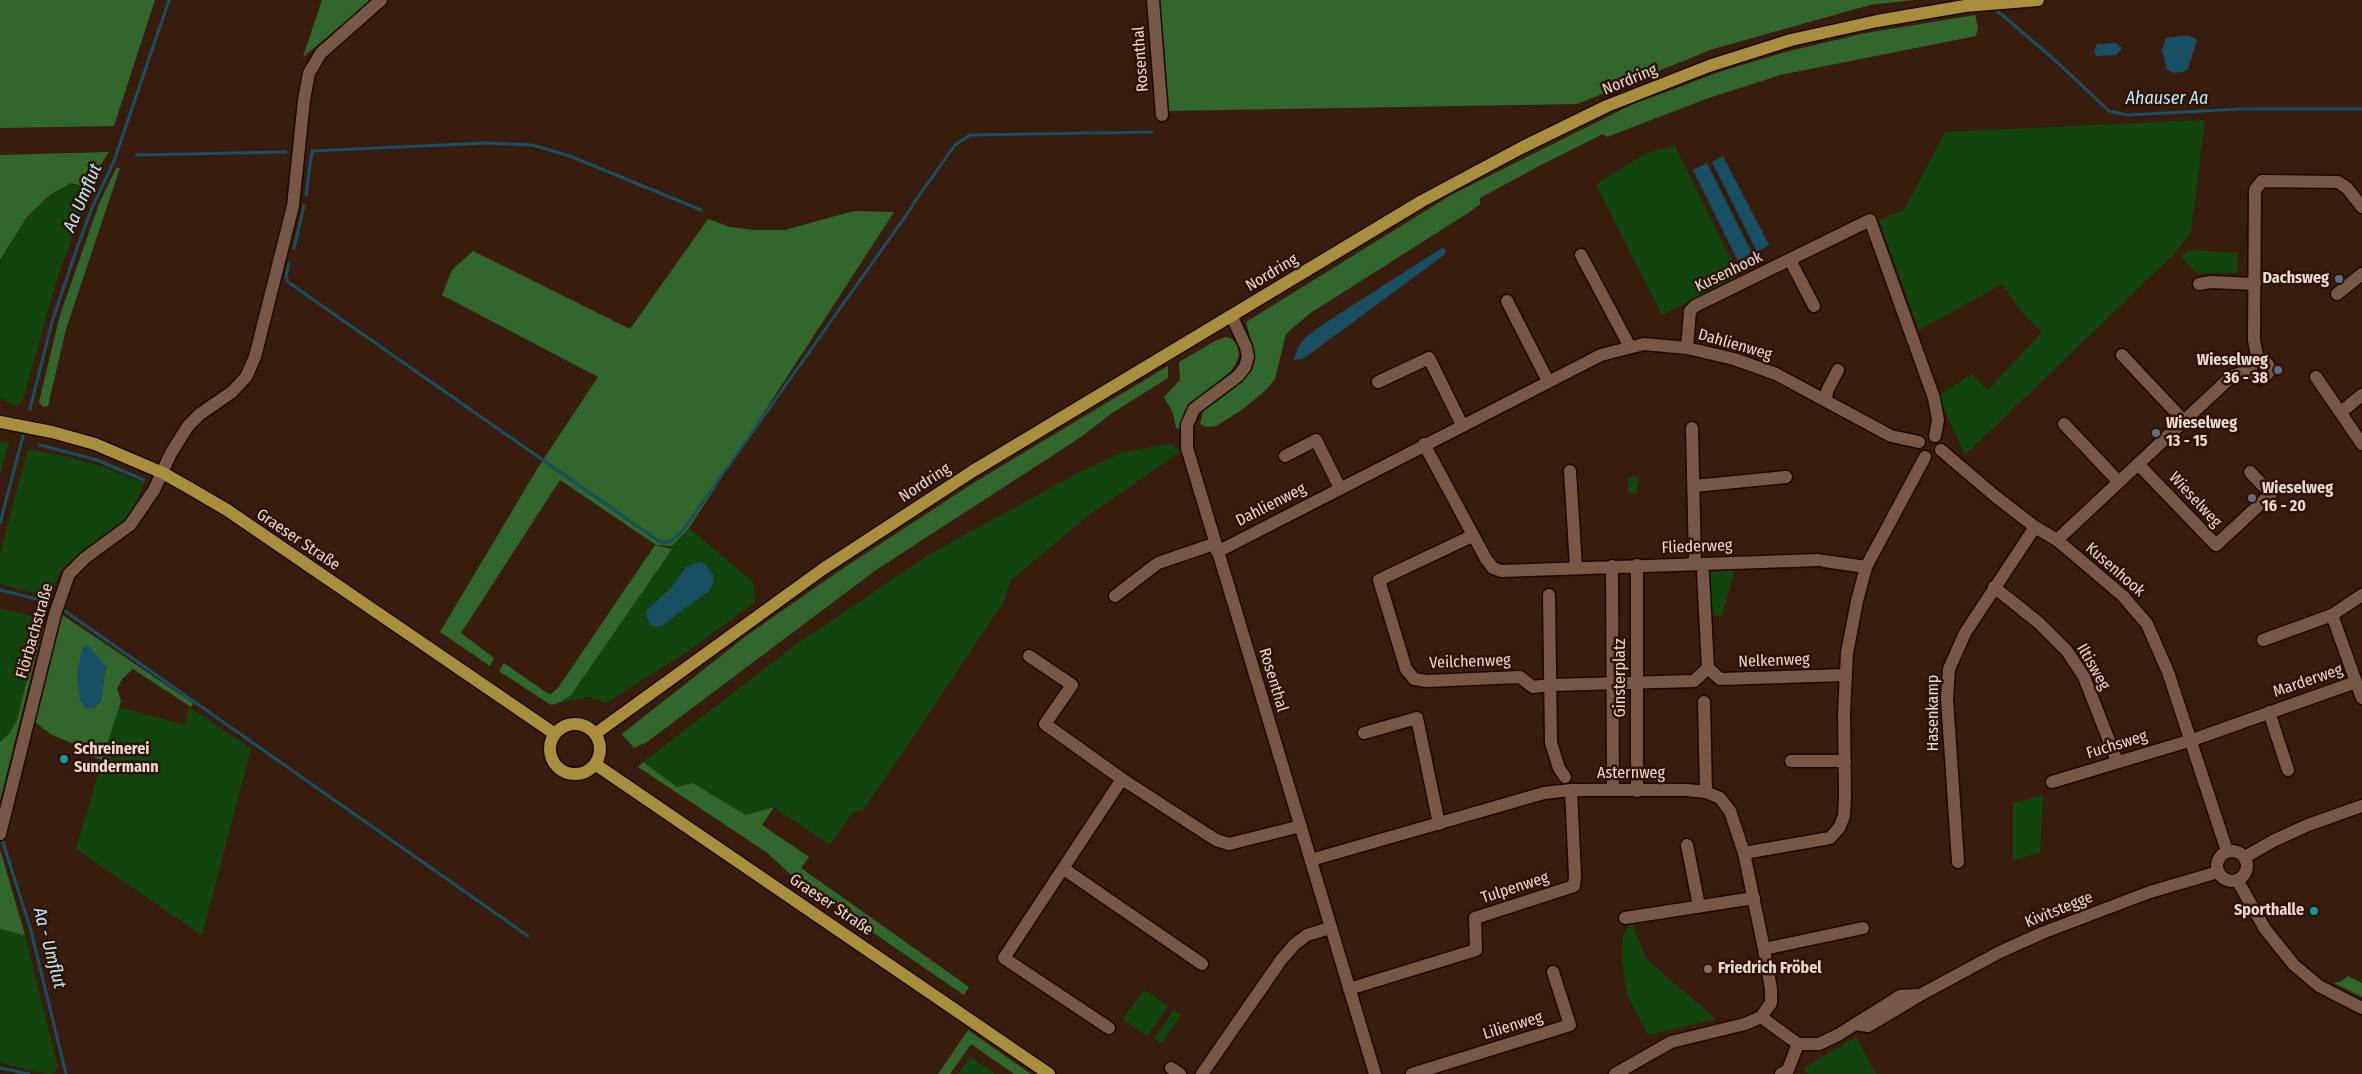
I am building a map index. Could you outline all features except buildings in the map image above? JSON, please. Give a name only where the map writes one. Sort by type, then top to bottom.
[{"type":"main road","name":"Nordring","points":[[595,734],[823,568],[981,466],[1422,202],[1523,147],[1607,106],[1709,66],[1792,40],[1877,21],[1965,6],[2038,0]]},
{"type":"main road","name":"Graeser Straße","points":[[0,422],[52,432],[95,444],[163,473],[227,510],[555,734]]},
{"type":"main road","points":[[575,724],[582,725],[595,734],[600,749],[594,764],[582,772],[567,772],[554,763],[550,748],[555,734],[560,728],[575,724]]},
{"type":"main road","name":"Graeser Straße","points":[[594,764],[1049,1074]]},
{"type":"street","name":"Flörbachstraße","points":[[2,828],[55,614],[69,574],[85,558],[130,526],[163,473],[178,439],[188,426],[200,414],[232,392],[246,376],[255,357],[293,206],[304,100],[310,73],[321,53],[381,0]]},
{"type":"street","name":"Rosenthal","points":[[1153,0],[1162,114]]},
{"type":"street","points":[[2056,540],[2232,376],[2254,365],[2255,190],[2262,181],[2338,182],[2347,188],[2362,207]]},
{"type":"street","name":"Kusenhook","points":[[1687,348],[1690,312],[1695,306],[1870,220],[1934,398],[1938,420],[1935,436],[1941,444],[1941,450],[2035,527],[2056,540],[2123,596],[2147,624],[2168,672],[2192,740],[2227,851]]},
{"type":"street","points":[[1580,255],[1630,347]]},
{"type":"street","points":[[1790,260],[1814,306]]},
{"type":"street","points":[[2337,294],[2362,274]]},
{"type":"street","points":[[2200,284],[2211,282],[2255,284]]},
{"type":"street","points":[[1507,301],[1548,380]]},
{"type":"street","name":"Rosenthal","points":[[1232,317],[1246,347],[1248,357],[1245,367],[1238,376],[1194,410],[1187,425],[1187,448],[1215,548],[1375,1074]]},
{"type":"street","name":"Dahlienweg","points":[[1215,548],[1340,488],[1601,354],[1644,344],[1687,348],[1734,359],[1776,374],[1891,436],[1919,442]]},
{"type":"street","points":[[2122,355],[2184,421]]},
{"type":"street","points":[[1378,382],[1429,358],[1462,425]]},
{"type":"street","points":[[1826,401],[1827,391],[1838,370]]},
{"type":"street","points":[[2316,377],[2362,444]]},
{"type":"street","points":[[2341,412],[2362,395]]},
{"type":"street","points":[[2064,424],[2119,482]]},
{"type":"street","points":[[1692,428],[1699,568]]},
{"type":"street","points":[[1935,436],[1925,436],[1919,442],[1918,450],[1925,457],[1936,457],[1941,450]]},
{"type":"street","points":[[1285,456],[1316,440],[1340,488]]},
{"type":"street","name":"Fliederweg","points":[[1424,444],[1472,536],[1492,568],[1501,571],[1637,565],[1699,568],[1821,560],[1866,568]]},
{"type":"street","points":[[1744,853],[1830,838],[1839,828],[1844,816],[1847,653],[1866,568],[1925,457]]},
{"type":"street","name":"Wieselweg","points":[[2139,464],[2216,546],[2271,494],[2250,472]]},
{"type":"street","points":[[1570,471],[1576,567]]},
{"type":"street","points":[[1694,486],[1786,477]]},
{"type":"street","name":"Hasenkamp","points":[[1958,862],[1947,699],[1949,670],[1965,633],[2035,527]]},
{"type":"street","name":"Veilchenweg","points":[[1472,536],[1379,580],[1406,669],[1414,679],[1427,681],[1520,677],[1533,687],[1637,682]]},
{"type":"street","points":[[1115,596],[1158,564],[1215,548]]},
{"type":"street","name":"Ginsterplatz","points":[[1637,565],[1637,791]]},
{"type":"street","name":"Ginsterplatz","points":[[1612,566],[1613,790]]},
{"type":"street","name":"Fliederweg","points":[[1699,568],[1708,668]]},
{"type":"street","name":"Iltisweg","points":[[1994,587],[2039,624],[2067,651],[2084,677],[2103,720],[2117,761]]},
{"type":"street","points":[[1549,595],[1551,743],[1559,768],[1565,777]]},
{"type":"street","points":[[2263,640],[2332,616],[2362,595]]},
{"type":"street","name":"Marderweg","points":[[2332,616],[2362,698]]},
{"type":"street","points":[[1029,656],[1072,685],[1045,724],[1122,779],[1216,840],[1229,844],[1301,826]]},
{"type":"street","points":[[1637,682],[1694,681],[1708,668]]},
{"type":"street","name":"Nelkenweg","points":[[1708,668],[1720,679],[1846,675]]},
{"type":"street","name":"Marderweg","points":[[2192,740],[2356,682]]},
{"type":"street","points":[[1615,1074],[1671,1042],[1745,1024],[1761,1017],[1771,1003],[1771,989],[1764,949],[1744,853],[1730,811],[1720,798],[1706,792],[1704,702]]},
{"type":"street","name":"Marderweg","points":[[2270,712],[2288,770]]},
{"type":"street","points":[[1364,733],[1417,718],[1439,824]]},
{"type":"street","name":"Fuchsweg","points":[[2052,782],[2192,740]]},
{"type":"street","points":[[1791,761],[1845,761]]},
{"type":"street","points":[[1109,1028],[1004,958],[1122,779]]},
{"type":"street","name":"Asternweg","points":[[1311,860],[1544,793],[1571,790],[1706,792]]},
{"type":"street","name":"Tulpenweg","points":[[1349,990],[1476,950],[1475,918],[1574,886],[1571,790]]},
{"type":"street","points":[[2245,857],[2273,841],[2308,825],[2362,806]]},
{"type":"street","points":[[1687,845],[1699,906]]},
{"type":"street","points":[[2227,851],[2237,851],[2245,857],[2248,867],[2246,872],[2237,880],[2227,880],[2218,872],[2218,861],[2227,851]]},
{"type":"street","points":[[1064,869],[1202,964]]},
{"type":"street","name":"Kivitstegge","points":[[1798,1044],[1819,1044],[1855,1024],[1868,1026],[1920,995],[2042,933],[2150,892],[2218,872]]},
{"type":"street","points":[[2237,880],[2265,929],[2294,966],[2319,986],[2362,1008]]},
{"type":"street","points":[[1625,918],[1754,898]]},
{"type":"street","points":[[1202,1074],[1281,960],[1295,944],[1307,936],[1330,928]]},
{"type":"street","points":[[1764,949],[1863,928]]},
{"type":"street","name":"Lilienweg","points":[[1412,1074],[1570,1025],[1553,972]]},
{"type":"street","points":[[1761,1017],[1798,1044],[1788,1070],[1781,1074]]},
{"type":"green space","points":[[0,0],[155,0],[114,126],[0,128]]},
{"type":"green space","points":[[322,0],[372,0],[303,57]]},
{"type":"green space","points":[[1152,0],[1913,0],[1870,5],[1713,49],[1577,104],[1165,111]]},
{"type":"green space","points":[[1975,15],[1978,27],[1976,36],[1780,75],[1706,99],[1607,137],[1603,134],[1539,166],[1480,198],[1480,204],[1468,213],[1309,314],[1286,334],[1275,379],[1266,390],[1243,409],[1216,426],[1207,427],[1200,424],[1203,412],[1210,403],[1250,372],[1255,355],[1246,322],[1451,195],[1631,105],[1722,71],[1789,51],[1866,33]]},
{"type":"green space","points":[[2205,120],[2191,232],[2175,253],[1965,455],[1938,396],[1972,374],[1988,390],[2042,332],[2024,315],[2002,284],[1919,330],[1879,220],[1904,210],[1945,132]]},
{"type":"green space","points":[[1675,146],[1739,276],[1662,315],[1596,184],[1649,152]]},
{"type":"green space","points":[[109,152],[96,172],[90,188],[71,183],[50,195],[27,217],[0,260],[0,155]]},
{"type":"green space","points":[[116,168],[120,168],[66,329],[48,406],[43,407],[39,402],[60,315],[99,204]]},
{"type":"green space","points":[[71,184],[90,190],[57,278],[23,400],[17,406],[0,398],[0,262],[27,218],[50,196]]},
{"type":"green space","points":[[854,211],[894,212],[689,528],[672,546],[656,545],[560,480],[461,633],[494,658],[490,666],[440,632],[539,466],[598,377],[442,295],[452,270],[473,251],[630,329],[708,219],[730,227],[753,230],[785,230]]},
{"type":"green space","points":[[2189,250],[2238,253],[2237,273],[2196,273],[2181,257]]},
{"type":"green space","points":[[1226,337],[1232,339],[1237,345],[1239,355],[1236,363],[1231,371],[1190,406],[1184,415],[1182,429],[1176,428],[1173,413],[1164,397],[1180,380],[1179,362],[1215,341]]},
{"type":"green space","points":[[1168,366],[1168,378],[1112,413],[1081,437],[876,570],[647,742],[634,748],[622,734],[746,636],[839,571],[975,482]]},
{"type":"green space","points":[[0,442],[9,443],[0,474]]},
{"type":"green space","points":[[1170,444],[1181,451],[1089,515],[1010,581],[1004,601],[897,761],[863,810],[853,812],[830,845],[774,807],[746,815],[693,783],[677,787],[643,762],[797,644],[930,554],[1076,474],[1123,452]]},
{"type":"green space","points":[[28,449],[69,457],[104,467],[144,483],[130,515],[109,534],[75,557],[59,573],[50,597],[0,584],[0,554]]},
{"type":"green space","points":[[1628,477],[1639,477],[1636,493],[1628,493]]},
{"type":"green space","points":[[689,528],[754,583],[755,602],[688,651],[606,703],[590,697],[559,703],[579,683],[672,546]]},
{"type":"green space","points":[[655,545],[672,549],[571,695],[559,703],[551,705],[499,671],[504,663],[551,694],[558,688]]},
{"type":"green space","points":[[1735,569],[1722,615],[1705,616],[1703,573]]},
{"type":"green space","points":[[0,608],[42,619],[17,720],[9,734],[0,742]]},
{"type":"green space","points":[[61,614],[193,703],[191,707],[133,669],[122,679],[117,689],[121,701],[102,760],[74,750],[74,744],[52,735],[32,720]]},
{"type":"green space","points":[[42,619],[45,620],[0,801],[0,742],[9,734],[17,720]]},
{"type":"green space","points":[[118,707],[185,725],[189,707],[251,749],[202,935],[76,849]]},
{"type":"green space","points":[[643,762],[677,787],[693,783],[746,815],[774,807],[762,825],[809,857],[801,868],[969,987],[964,995],[798,881],[766,852],[638,767]]},
{"type":"green space","points":[[2043,795],[2040,853],[2013,860],[2013,803]]},
{"type":"green space","points":[[0,850],[2,856],[25,935],[0,929]]},
{"type":"green space","points":[[1631,921],[1646,959],[1716,1019],[1648,1035],[1627,995],[1622,960],[1623,936]]},
{"type":"green space","points":[[0,929],[25,935],[58,1067],[55,1072],[49,1074],[0,1063]]},
{"type":"green space","points":[[2348,976],[2362,983],[2362,997],[2334,983],[2342,981]]},
{"type":"green space","points":[[1144,990],[1168,1006],[1147,1036],[1123,1019]]},
{"type":"green space","points":[[1174,1010],[1181,1015],[1161,1044],[1154,1038]]},
{"type":"green space","points":[[968,1030],[1031,1074],[1014,1074],[971,1044],[950,1074],[938,1074]]},
{"type":"green space","points":[[1856,1037],[1876,1074],[1808,1074],[1804,1068]]},
{"type":"green space","points":[[970,1057],[995,1074],[958,1074]]},
{"type":"water","points":[[2188,35],[2197,40],[2188,69],[2183,72],[2174,73],[2167,70],[2162,50],[2166,38]]},
{"type":"water","points":[[2116,43],[2122,48],[2116,55],[2096,56],[2094,52],[2097,44]]},
{"type":"water","points":[[1723,156],[1769,245],[1757,252],[1712,162]]},
{"type":"water","points":[[1707,163],[1752,253],[1738,261],[1693,170]]},
{"type":"water","points":[[1442,248],[1446,250],[1444,255],[1303,359],[1294,360],[1298,347],[1306,337]]},
{"type":"water","points":[[698,562],[704,563],[713,574],[713,584],[708,592],[662,626],[656,627],[650,624],[647,610],[672,587],[685,568]]},
{"type":"water","points":[[89,646],[106,667],[101,702],[94,708],[86,709],[80,699],[77,675],[82,648]]},
{"type":"waterway","name":"Aa Umflut","points":[[30,409],[52,322],[78,245],[92,208],[114,161],[169,0]]},
{"type":"waterway","name":"Ahauser Aa","points":[[1993,7],[2057,62],[2109,111],[2127,115],[2241,109],[2362,109]]},
{"type":"waterway","points":[[913,204],[955,145],[970,135],[1152,132]]},
{"type":"waterway","points":[[306,195],[312,151],[486,143],[532,145],[570,156],[701,210]]},
{"type":"waterway","points":[[136,155],[286,152]]},
{"type":"waterway","points":[[294,248],[304,206]]},
{"type":"waterway","points":[[289,264],[286,276],[288,282],[653,537],[661,542],[669,542],[680,534],[912,207]]},
{"type":"waterway","name":"Aa - Umflut","points":[[0,523],[23,436]]},
{"type":"waterway","points":[[40,445],[97,460],[144,480]]},
{"type":"waterway","points":[[0,590],[45,601]]},
{"type":"waterway","points":[[65,611],[528,936]]},
{"type":"waterway","name":"Aa - Umflut","points":[[1,836],[31,931],[66,1074]]},
{"type":"waterway","points":[[0,1068],[29,1074]]},
{"type":"place","name":"Dachsweg","points":[[2339,279]]},
{"type":"place","name":"Wieselweg 36 - 38","points":[[2278,370]]},
{"type":"place","name":"Wieselweg 13 - 15","points":[[2156,433]]},
{"type":"place","name":"Wieselweg 16 - 20","points":[[2252,498]]},
{"type":"place","name":"Schreinerei Sundermann","points":[[64,759]]},
{"type":"place","name":"Sporthalle","points":[[2314,911]]},
{"type":"place","name":"Friedrich Fröbel","points":[[1708,969]]}]
